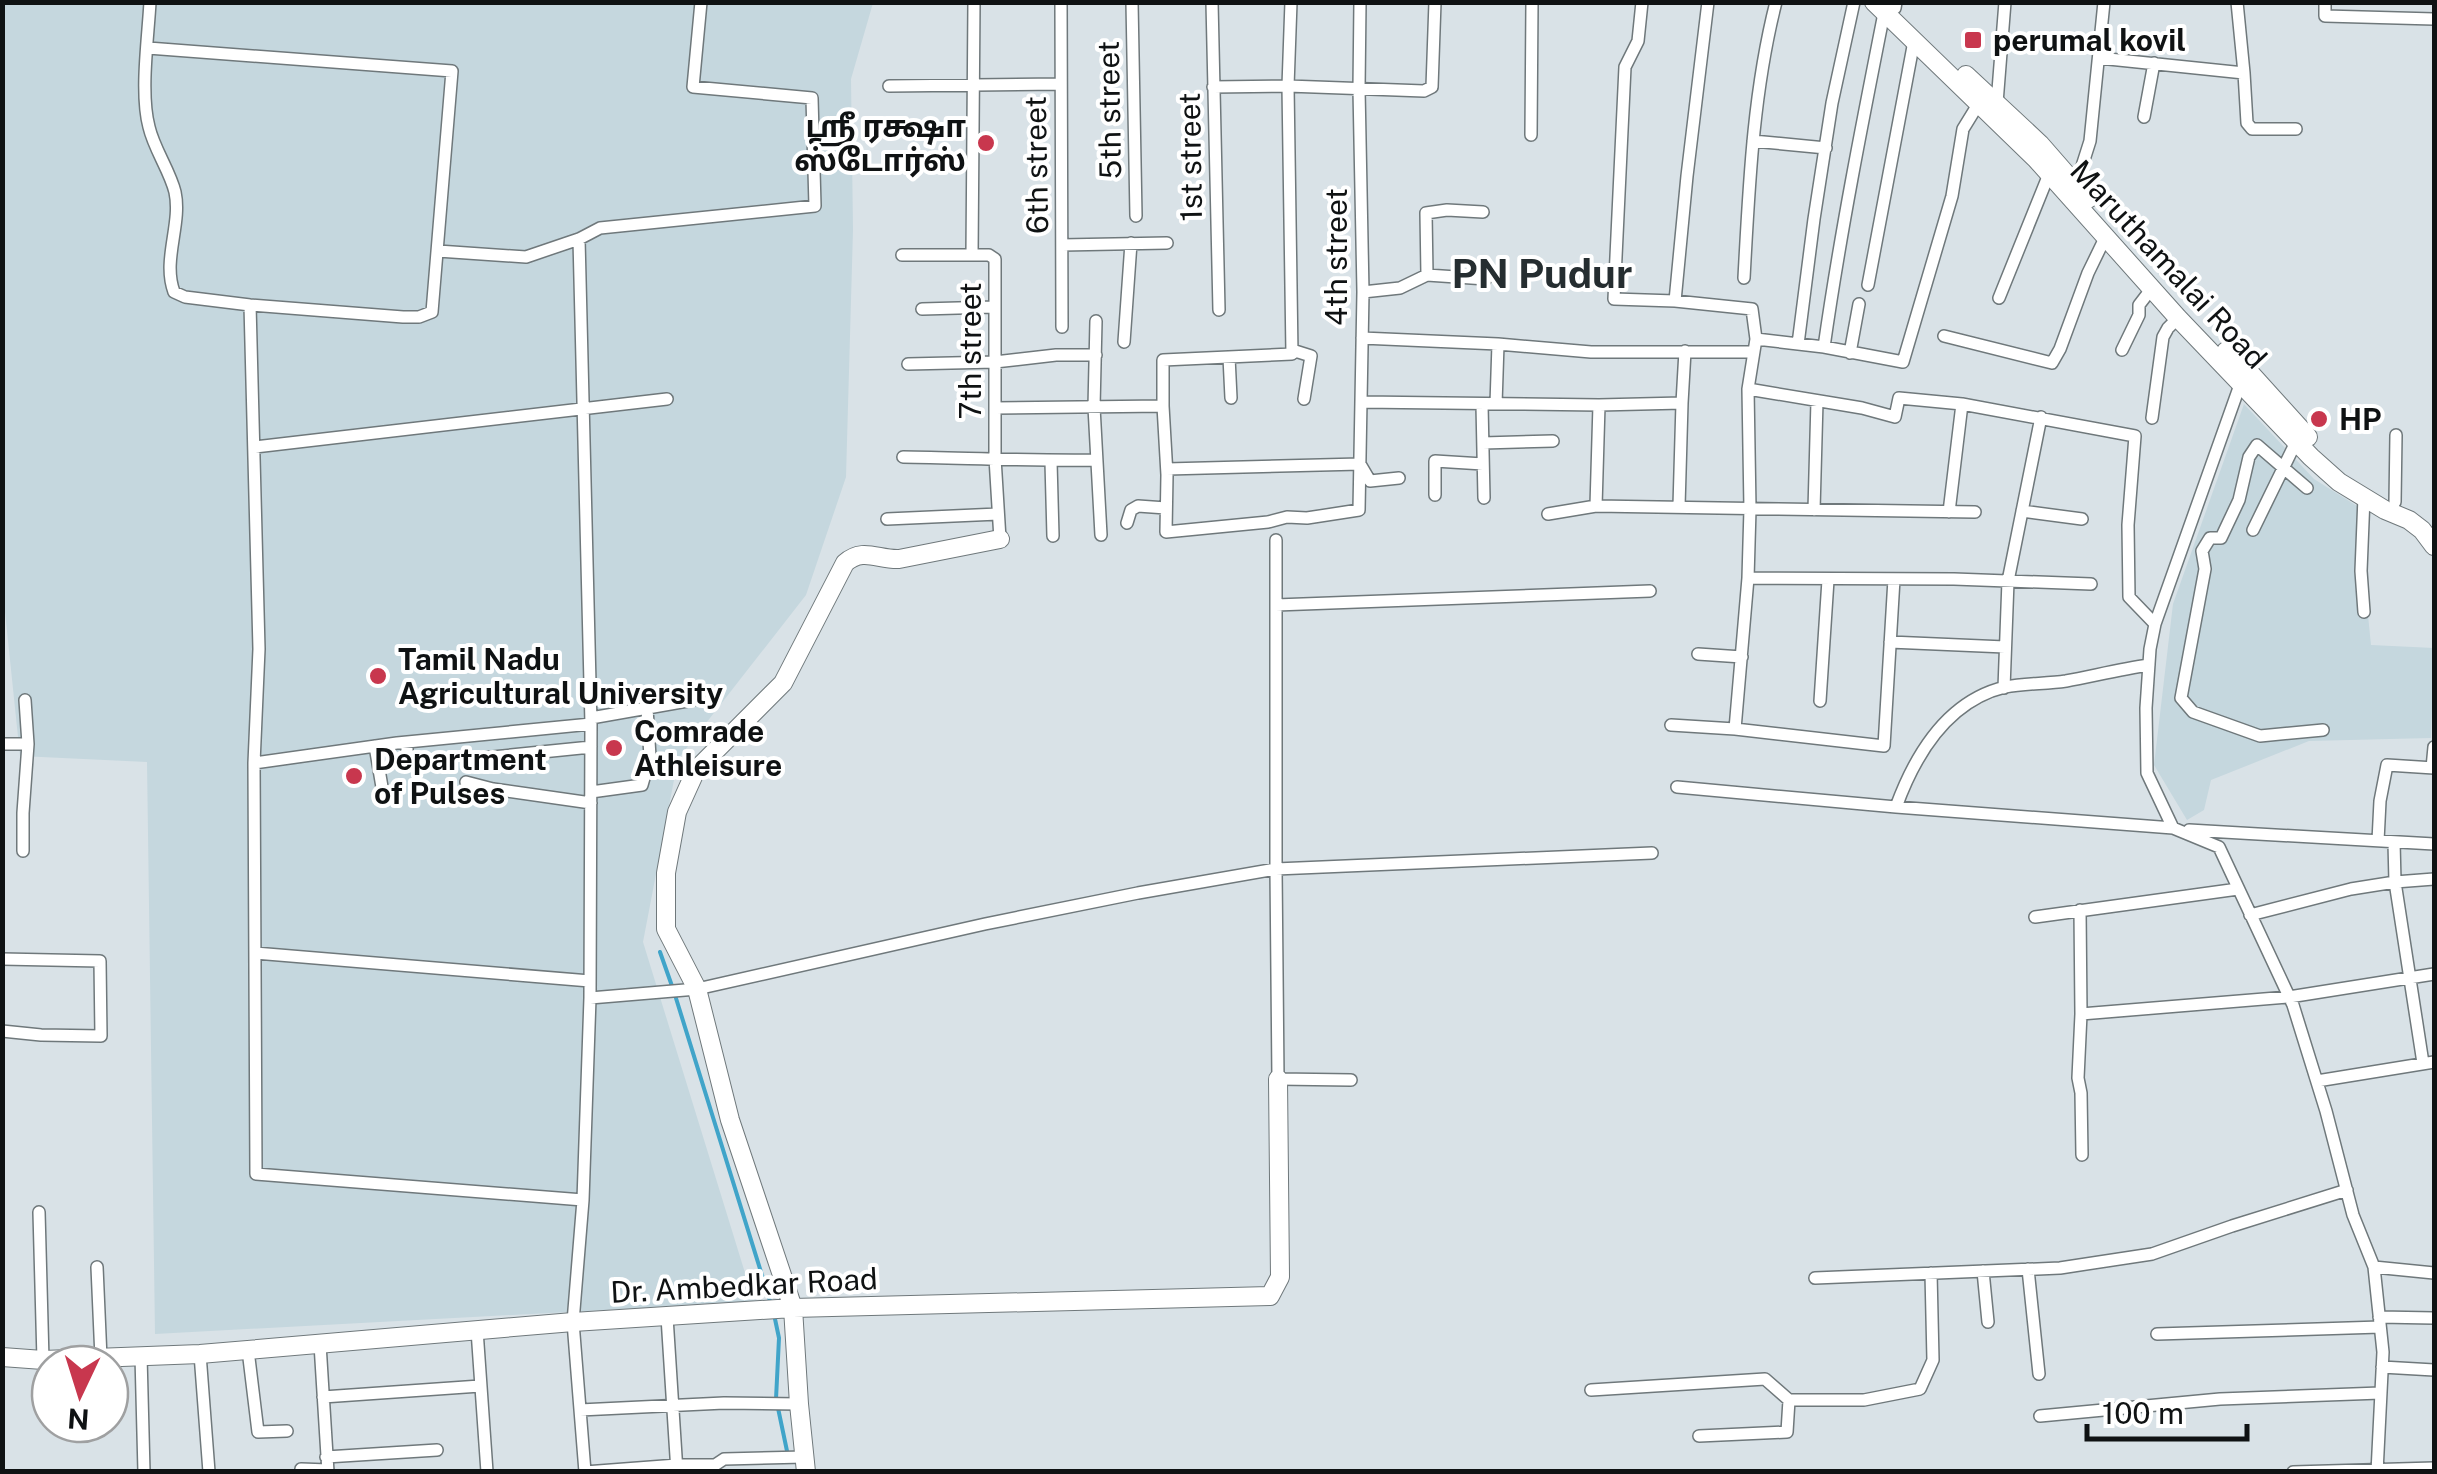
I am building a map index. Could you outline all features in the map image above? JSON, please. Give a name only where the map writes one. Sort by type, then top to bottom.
[{"type":"street","points":[[148,48],[452,71],[434,310],[428,315],[402,316],[250,305],[185,298],[174,292],[174,190],[146,118],[148,48],[150,2]]},
{"type":"street","points":[[438,252],[526,257],[579,240],[600,228],[816,206],[812,98],[694,87],[700,2]]},
{"type":"street","name":"7th street","points":[[974,2],[972,254],[995,259],[995,458],[1000,540]]},
{"type":"street","name":"6th street","points":[[1061,2],[1062,327]]},
{"type":"street","name":"5th street","points":[[1132,2],[1136,216]]},
{"type":"street","name":"1st street","points":[[1212,2],[1218,310]]},
{"type":"street","points":[[1127,524],[1131,510],[1138,506],[1166,508],[1164,360],[1292,354],[1288,86],[1291,2]]},
{"type":"street","name":"4th street","points":[[1166,508],[1166,532],[1359,510],[1363,292],[1360,2]]},
{"type":"street","points":[[1213,87],[1424,91],[1432,87],[1435,2]]},
{"type":"street","points":[[1531,135],[1532,2]]},
{"type":"street","points":[[1642,2],[1638,41],[1625,67],[1614,299],[1752,303],[1755,346],[1748,390],[1748,578],[1736,729]]},
{"type":"street","points":[[1675,301],[1708,2]]},
{"type":"street","points":[[1744,278],[1753,140],[1776,2]]},
{"type":"street","points":[[1798,344],[1842,49],[1854,2]]},
{"type":"street","points":[[1362,338],[1591,352],[1798,344],[1904,362],[1952,196],[1964,130],[1988,103],[2005,2]]},
{"type":"street","points":[[2072,190],[2090,141],[2104,2]]},
{"type":"street","points":[[2236,2],[2247,123],[2252,129],[2296,128]]},
{"type":"street","points":[[2325,2],[2325,16],[2434,19]]},
{"type":"street","points":[[2388,18],[2389,2]]},
{"type":"street","points":[[1824,347],[1852,178],[1888,6]]},
{"type":"street","name":"Maruthamalai Road","points":[[1888,6],[1988,103],[2049,174],[2072,190],[2186,315],[2313,444],[2362,486],[2411,509],[2434,528]]},
{"type":"street","name":"Maruthamalai Road","points":[[1888,6],[1914,42],[2040,144],[2106,236],[2178,318],[2246,378],[2296,442],[2339,482],[2408,520],[2434,546]]},
{"type":"street","points":[[1868,286],[1914,42]]},
{"type":"street","points":[[2100,58],[2244,73]]},
{"type":"street","points":[[2144,116],[2154,63]]},
{"type":"street","points":[[889,86],[1060,84]]},
{"type":"street","points":[[1753,140],[1826,148]]},
{"type":"street","points":[[1999,298],[2049,174]]},
{"type":"street","points":[[1426,275],[1426,213],[1483,212]]},
{"type":"street","points":[[1944,336],[2052,363],[2106,236]]},
{"type":"street","points":[[579,240],[591,797],[590,998],[574,1322],[585,1472],[715,1465],[724,1459],[805,1464],[793,1308],[682,990],[666,930],[666,873],[677,812],[696,770],[783,683],[844,563],[852,556],[863,553],[886,560],[899,559],[1000,540]]},
{"type":"street","points":[[1124,342],[1130,243]]},
{"type":"street","points":[[1062,245],[1167,243]]},
{"type":"street","points":[[902,255],[972,254]]},
{"type":"street","points":[[1363,292],[1400,288],[1426,275],[1486,279]]},
{"type":"street","points":[[2122,350],[2140,315],[2139,305],[2152,288]]},
{"type":"street","points":[[1850,353],[1859,304]]},
{"type":"street","points":[[250,305],[259,649],[254,762],[256,1174],[582,1200]]},
{"type":"street","points":[[922,310],[994,307]]},
{"type":"street","points":[[2152,418],[2163,337],[2178,318]]},
{"type":"street","points":[[1096,321],[1094,407],[1101,535]]},
{"type":"street","points":[[1484,498],[1483,443],[1498,344]]},
{"type":"street","points":[[1292,350],[1310,356],[1304,399]]},
{"type":"street","points":[[1679,506],[1685,351]]},
{"type":"street","points":[[908,364],[1096,355]]},
{"type":"street","points":[[1230,356],[1231,398]]},
{"type":"street","points":[[2246,378],[2155,624],[2146,708],[2148,774],[2175,829],[2219,847],[2289,997],[2317,1081],[2353,1214],[2374,1267],[2382,1366],[2377,1470]]},
{"type":"street","points":[[1748,390],[1895,416],[1899,398],[1962,404],[2135,436],[2128,525],[2129,598],[2155,624]]},
{"type":"street","points":[[255,446],[666,398]]},
{"type":"street","points":[[1814,510],[1817,401]]},
{"type":"street","points":[[1362,402],[1682,403]]},
{"type":"street","points":[[1949,512],[1962,404]]},
{"type":"street","points":[[1596,506],[1600,405]]},
{"type":"street","points":[[995,408],[1163,406]]},
{"type":"street","points":[[2004,688],[2008,580],[2041,417]]},
{"type":"street","points":[[2395,502],[2396,436]]},
{"type":"street","points":[[1483,443],[1553,442]]},
{"type":"street","points":[[2254,530],[2296,442]]},
{"type":"street","points":[[2307,488],[2257,445],[2220,538],[2210,538],[2202,551],[2205,569],[2181,698],[2193,712],[2260,736],[2323,730]]},
{"type":"street","points":[[903,457],[1096,460]]},
{"type":"street","points":[[1434,495],[1435,461],[1483,464]]},
{"type":"street","points":[[1051,462],[1053,536]]},
{"type":"street","points":[[1167,469],[1360,464],[1370,482],[1399,478]]},
{"type":"street","points":[[2364,498],[2364,612]]},
{"type":"street","points":[[1548,514],[1596,506],[1975,512]]},
{"type":"street","points":[[2022,510],[2082,518]]},
{"type":"street","points":[[887,519],[998,514]]},
{"type":"street","points":[[1276,540],[1278,1079],[1351,1080]]},
{"type":"street","points":[[1748,578],[2091,584]]},
{"type":"street","points":[[1672,725],[1884,746],[1894,579]]},
{"type":"street","points":[[1820,701],[1828,580]]},
{"type":"street","points":[[1276,605],[1650,591]]},
{"type":"street","points":[[1890,642],[2005,647]]},
{"type":"street","points":[[1698,654],[1742,657]]},
{"type":"street","points":[[1896,807],[1925,747],[1946,720],[1978,696],[2004,688],[2063,682],[2149,665]]},
{"type":"street","points":[[23,851],[28,744],[25,700]]},
{"type":"street","points":[[254,762],[591,721],[693,700]]},
{"type":"street","points":[[466,782],[493,789],[591,797],[642,785],[650,757],[647,708]]},
{"type":"street","points":[[407,742],[407,761]]},
{"type":"street","points":[[2,744],[28,744]]},
{"type":"street","points":[[375,746],[382,787]]},
{"type":"street","points":[[2378,841],[2386,766],[2434,768],[2434,747]]},
{"type":"street","points":[[472,759],[591,748]]},
{"type":"street","points":[[1677,787],[2175,829],[2434,844]]},
{"type":"street","points":[[2317,1081],[2428,1062],[2408,976],[2395,882],[2394,842]]},
{"type":"street","points":[[590,998],[682,990],[985,924],[1276,869],[1652,852]]},
{"type":"street","points":[[2250,915],[2350,889],[2434,879]]},
{"type":"street","points":[[2035,917],[2238,888]]},
{"type":"street","points":[[2080,910],[2078,1078],[2082,1155]]},
{"type":"street","points":[[255,953],[590,982]]},
{"type":"street","points":[[2,959],[100,961],[101,1036],[2,1031]]},
{"type":"street","points":[[2081,1014],[2289,997],[2434,974]]},
{"type":"street","name":"Dr. Ambedkar Road","points":[[130,1357],[793,1308],[1270,1296],[1280,1277],[1278,1079]]},
{"type":"street","points":[[1815,1278],[2060,1268],[2152,1254],[2347,1190]]},
{"type":"street","points":[[39,1212],[43,1344]]},
{"type":"street","points":[[97,1266],[100,1344]]},
{"type":"street","points":[[2374,1267],[2434,1273]]},
{"type":"street","points":[[2028,1269],[2039,1374]]},
{"type":"street","points":[[1983,1271],[1988,1322]]},
{"type":"street","points":[[1591,1390],[1765,1380],[1789,1400],[1864,1400],[1920,1389],[1933,1360],[1932,1273]]},
{"type":"street","points":[[667,1317],[677,1468]]},
{"type":"street","points":[[2157,1334],[2434,1318]]},
{"type":"street","points":[[478,1330],[487,1472]]},
{"type":"street","points":[[320,1344],[327,1466]]},
{"type":"street","points":[[248,1350],[258,1432],[287,1430]]},
{"type":"street","points":[[200,1354],[209,1472]]},
{"type":"street","points":[[141,1356],[144,1472]]},
{"type":"street","name":"Dr. Ambedkar Road","points":[[2,1357],[30,1359]]},
{"type":"street","points":[[2382,1366],[2434,1370]]},
{"type":"street","points":[[323,1397],[480,1386]]},
{"type":"street","points":[[2040,1416],[2220,1398],[2380,1393]]},
{"type":"street","points":[[1700,1436],[1786,1432],[1789,1400]]},
{"type":"street","points":[[580,1410],[724,1403],[799,1404]]},
{"type":"street","points":[[301,1469],[437,1450]]},
{"type":"street","points":[[2293,1472],[2434,1468]]},
{"type":"shaded area","name":"Tamil Nadu Agricultural University","points":[[2,3],[873,3],[851,79],[853,230],[846,477],[806,595],[678,759],[643,942],[754,1302],[155,1334],[147,762],[20,756],[2,583]]},
{"type":"shaded area","points":[[2244,404],[2314,479],[2357,506],[2371,645],[2434,648],[2431,738],[2309,741],[2211,780],[2204,810],[2187,820],[2154,765],[2173,604]]},
{"type":"waterway","points":[[660,952],[672,986]]},
{"type":"waterway","points":[[675,995],[770,1301]]},
{"type":"waterway","points":[[775,1319],[779,1338],[776,1399]]},
{"type":"waterway","points":[[778,1408],[787,1451]]},
{"type":"place","name":"perumal kovil","points":[[1973,40]]},
{"type":"place","name":"ஶ்ரீ ரக்ஷா ஸ்டோர்ஸ்","points":[[986,143]]},
{"type":"place","name":"HP","points":[[2319,419]]},
{"type":"place","name":"Tamil Nadu Agricultural University","points":[[378,676]]},
{"type":"place","name":"Comrade Athleisure","points":[[614,748]]},
{"type":"place","name":"Department of Pulses","points":[[354,776]]},
{"type":"district","name":"PN Pudur","points":[[1542,273]]}]
